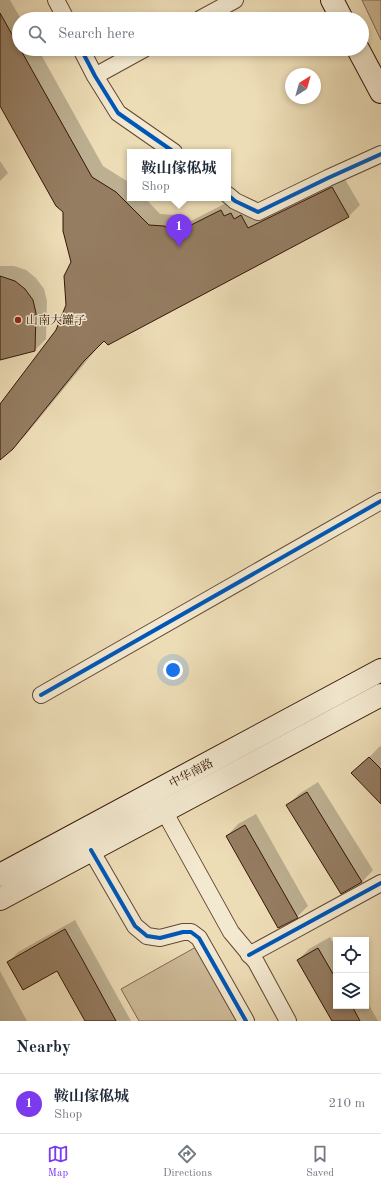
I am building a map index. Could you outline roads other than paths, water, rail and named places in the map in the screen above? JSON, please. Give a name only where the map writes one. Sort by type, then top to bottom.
[{"type":"main road","points":[[332,0],[338,12]]},
{"type":"main road","points":[[362,56],[381,92]]},
{"type":"main road","name":"中华南路","points":[[0,875],[381,670]]},
{"type":"main road","name":"中华南路","points":[[0,899],[381,695]]},
{"type":"street","points":[[56,0],[62,12]]},
{"type":"street","points":[[213,12],[235,0]]},
{"type":"street","points":[[85,56],[118,113],[170,149]]},
{"type":"street","points":[[95,76],[131,56]]},
{"type":"street","points":[[231,197],[235,201],[258,212],[381,154]]},
{"type":"street","points":[[41,695],[381,501]]},
{"type":"street","points":[[164,811],[230,932],[256,962],[288,1021]]},
{"type":"street","points":[[91,850],[135,926],[147,936],[160,938],[183,932],[191,932],[199,938],[246,1021]]},
{"type":"street","points":[[249,955],[381,883]]},
{"type":"place","name":"鞍山傢俬城","points":[[179,247]]},
{"type":"place","name":"山南大罐子","points":[[18,320]]}]
